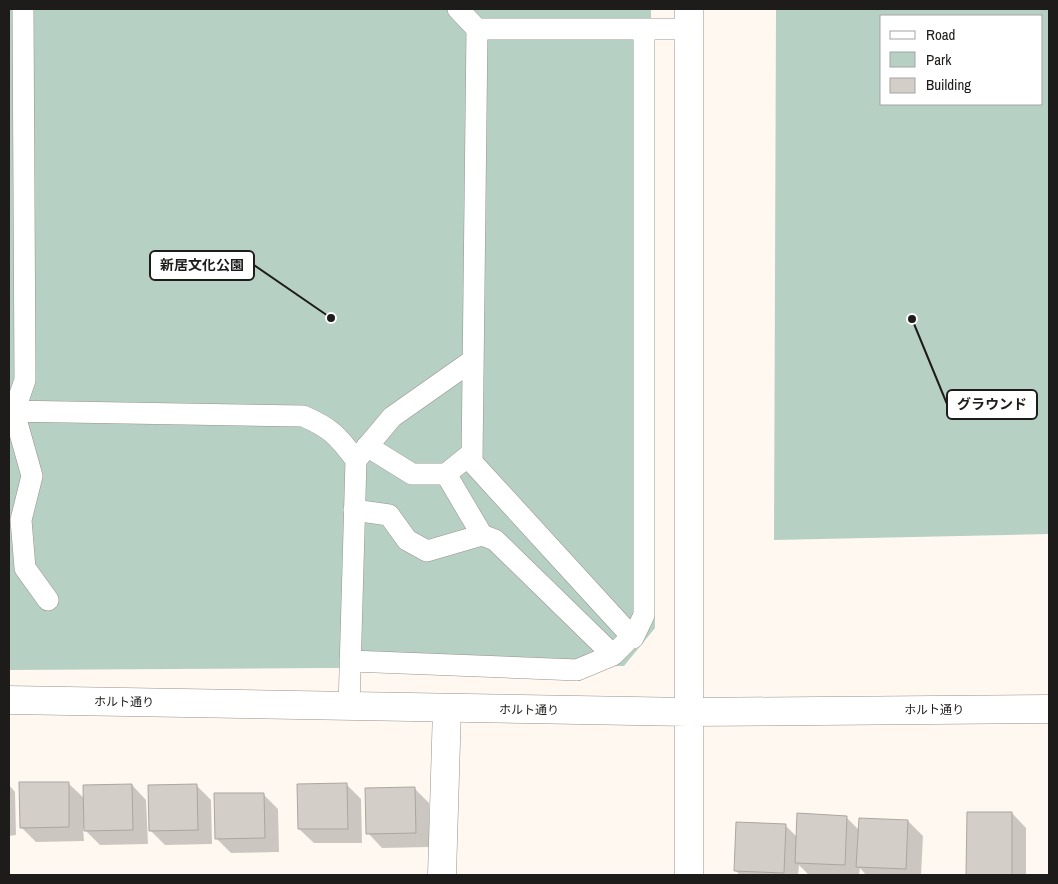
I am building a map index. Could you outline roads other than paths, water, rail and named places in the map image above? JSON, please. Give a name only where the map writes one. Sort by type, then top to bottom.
[{"type":"street","points":[[689,19],[690,875]]},
{"type":"street","name":"ホルト通り","points":[[9,700],[689,712],[1049,709]]},
{"type":"street","points":[[442,875],[447,709]]},
{"type":"lane","points":[[23,9],[24,380],[11,412],[32,476],[21,520],[24,568],[48,600]]},
{"type":"lane","points":[[458,9],[477,29],[472,462],[631,636]]},
{"type":"lane","points":[[477,29],[644,29],[689,19]]},
{"type":"lane","points":[[350,661],[577,670],[613,655],[631,636],[633,638],[644,615],[644,29]]},
{"type":"lane","points":[[349,707],[354,510],[362,453],[392,417],[473,360]]},
{"type":"lane","points":[[11,412],[303,416],[326,426],[345,445],[412,474],[446,474],[472,453]]},
{"type":"lane","points":[[446,474],[482,534],[495,540],[613,655]]},
{"type":"lane","points":[[354,510],[389,515],[407,540],[427,551],[482,534]]},
{"type":"place","name":"新居文化公園","points":[[331,318]]},
{"type":"place","name":"グラウンド","points":[[912,319]]}]
